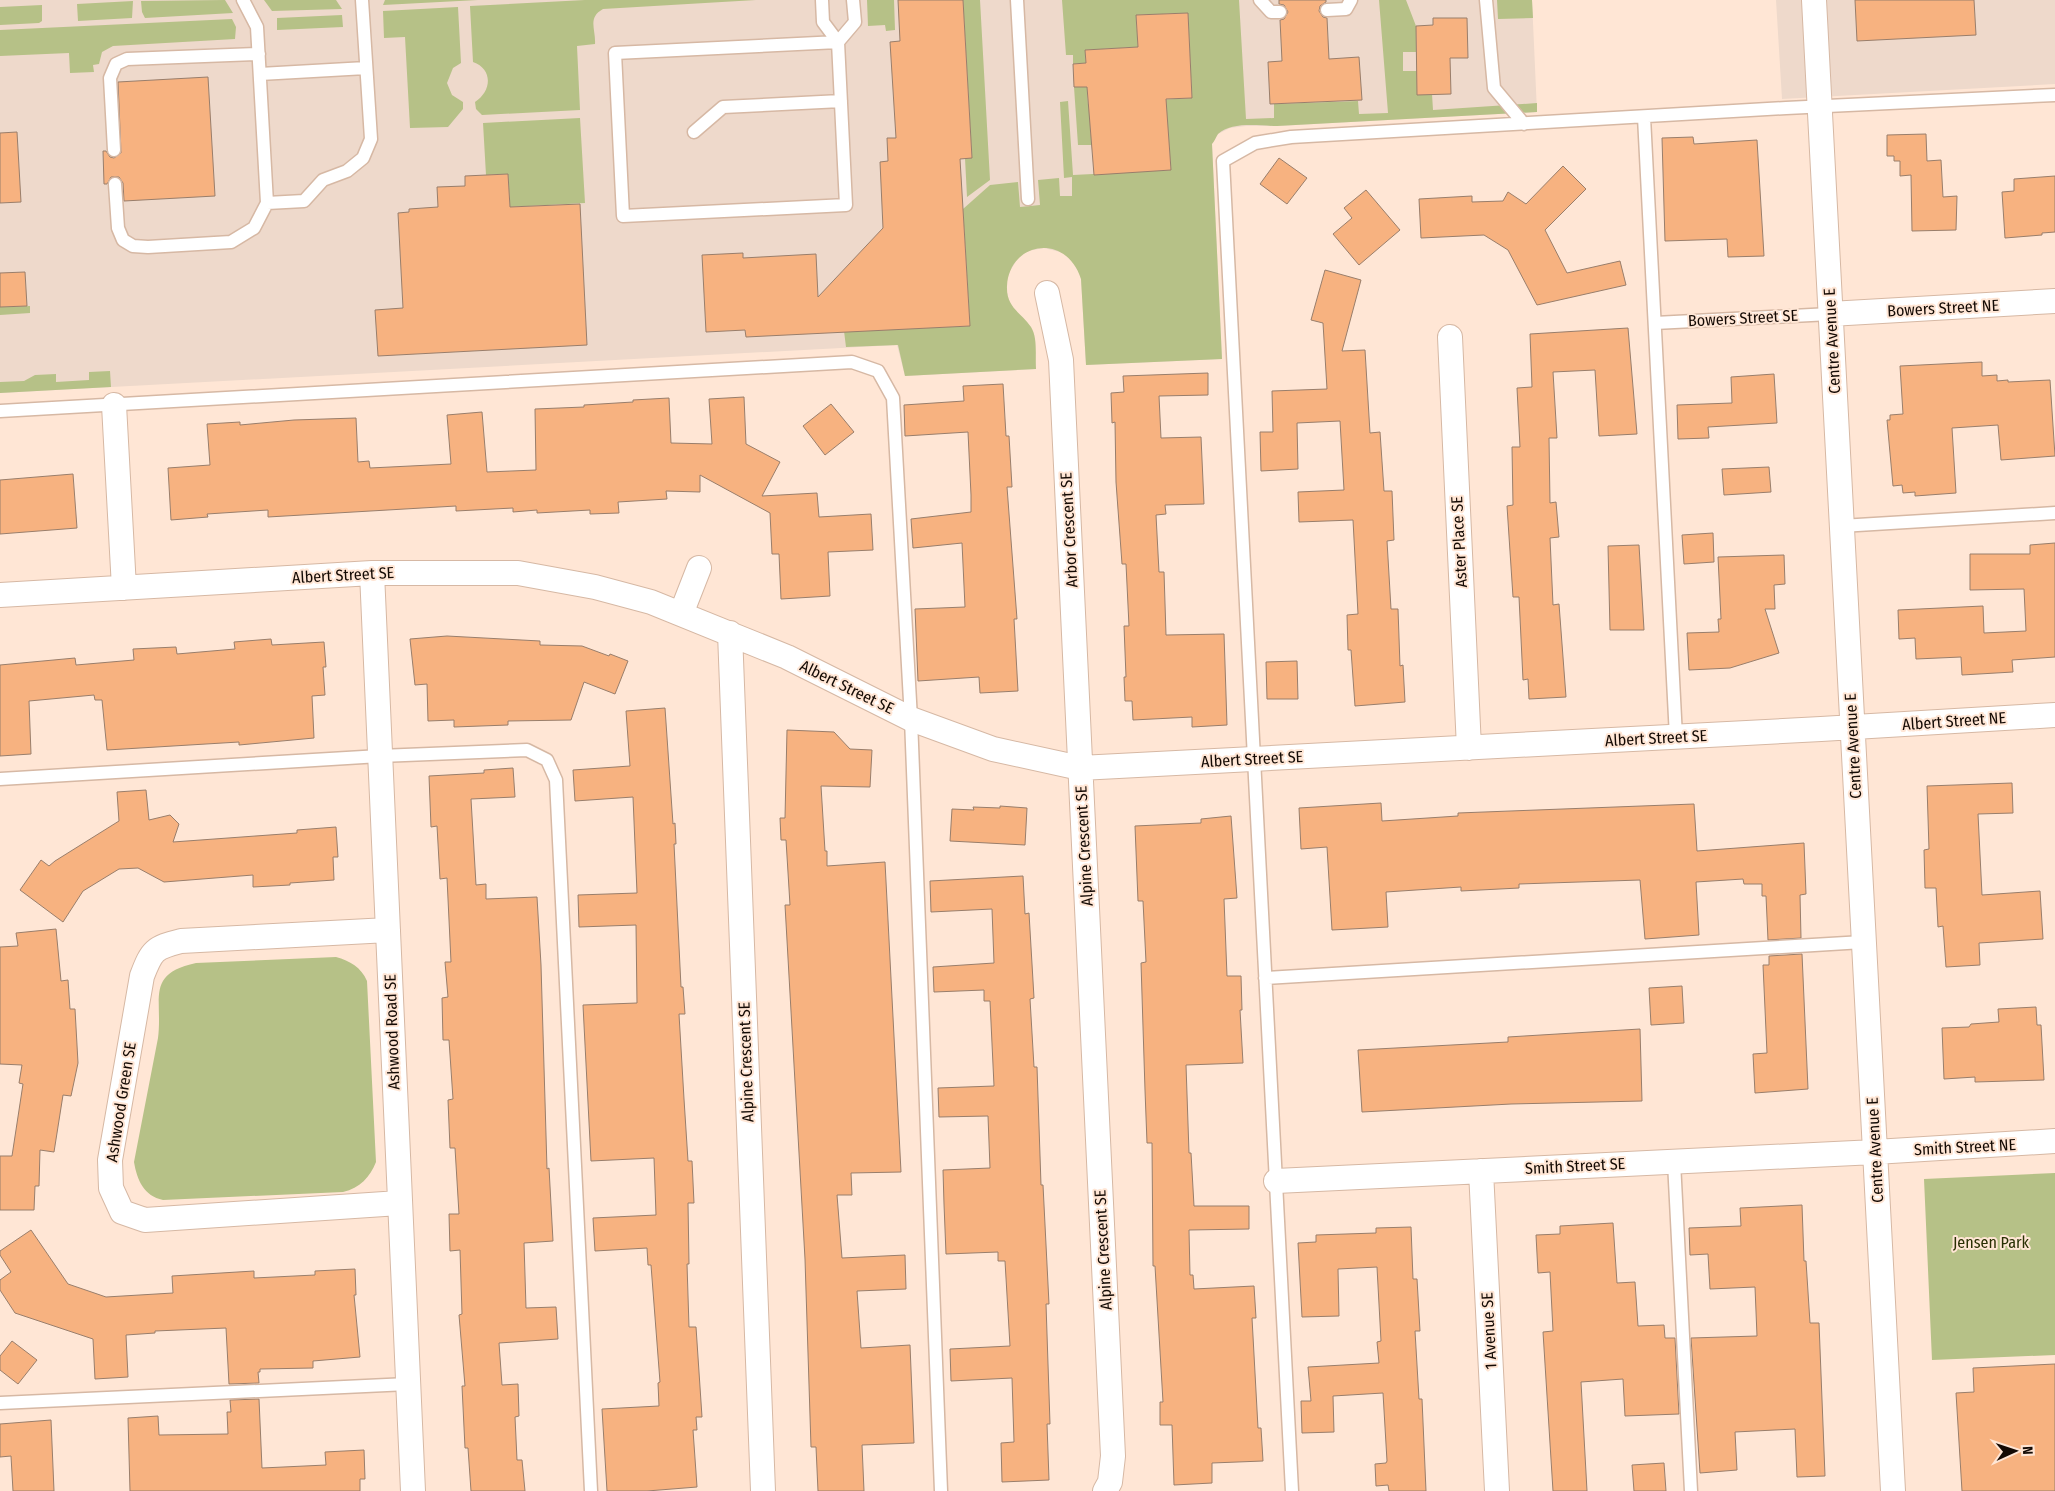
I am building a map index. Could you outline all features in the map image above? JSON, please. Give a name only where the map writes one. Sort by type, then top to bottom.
[{"type":"street","name":"Centre Avenue E","points":[[1814,0],[1893,1491]]},
{"type":"street","name":"Arbor Crescent SE","points":[[1047,293],[1061,360],[1080,768]]},
{"type":"street","name":"Bowers Street NE","points":[[1830,314],[2055,302]]},
{"type":"street","name":"Aster Place SE","points":[[1450,337],[1469,748]]},
{"type":"street","points":[[114,405],[124,588]]},
{"type":"street","points":[[681,614],[700,568]]},
{"type":"street","name":"Albert Street SE","points":[[0,595],[372,573],[518,573],[595,587],[651,602],[787,657],[911,719],[993,749],[1080,768],[1852,727]]},
{"type":"street","name":"Ashwood Road SE","points":[[372,573],[413,1491]]},
{"type":"street","name":"Alpine Crescent SE","points":[[730,633],[763,1491]]},
{"type":"street","name":"Albert Street NE","points":[[1852,727],[2055,715]]},
{"type":"street","name":"Alpine Crescent SE","points":[[1080,768],[1113,1456],[1110,1482],[1105,1491]]},
{"type":"street","name":"Ashwood Green SE","points":[[388,930],[181,941],[165,945],[152,952],[142,976],[110,1160],[111,1188],[122,1212],[145,1220],[399,1203]]},
{"type":"street","name":"Smith Street NE","points":[[1875,1152],[2055,1141]]},
{"type":"street","name":"Smith Street SE","points":[[1276,1181],[1875,1152]]},
{"type":"street","name":"1 Avenue SE","points":[[1481,1171],[1497,1491]]},
{"type":"lane","points":[[115,184],[118,228],[123,240],[133,246],[148,247],[231,242],[254,228],[267,203],[257,27],[243,0]]},
{"type":"lane","points":[[267,203],[304,201],[323,180],[347,171],[363,158],[371,139],[362,0]]},
{"type":"lane","points":[[822,0],[823,22],[838,42],[846,205],[623,216],[615,53],[838,42],[855,22],[853,0]]},
{"type":"lane","points":[[1017,0],[1028,199]]},
{"type":"lane","points":[[1260,0],[1271,12],[1280,12]]},
{"type":"lane","points":[[1327,10],[1346,8],[1351,0]]},
{"type":"lane","points":[[1486,0],[1494,88],[1524,124]]},
{"type":"lane","points":[[114,150],[110,78],[116,64],[128,59],[259,54]]},
{"type":"lane","points":[[260,74],[366,68]]},
{"type":"lane","points":[[1292,1491],[1223,161],[1255,143],[1291,137],[2055,95]]},
{"type":"lane","points":[[694,132],[724,106],[841,101]]},
{"type":"lane","points":[[1644,117],[1676,737]]},
{"type":"lane","name":"Bowers Street SE","points":[[1655,323],[1830,314]]},
{"type":"lane","points":[[0,411],[852,362],[878,371],[893,398],[911,719],[941,1491]]},
{"type":"lane","points":[[1842,526],[2055,513]]},
{"type":"lane","points":[[0,779],[380,756],[527,750],[547,760],[556,780],[591,1491]]},
{"type":"lane","points":[[1265,978],[1863,942]]},
{"type":"lane","points":[[1674,1162],[1691,1491]]},
{"type":"lane","points":[[0,1403],[408,1384]]},
{"type":"shaded area","points":[[0,0],[1532,0],[1537,112],[1246,126],[1230,128],[1218,134],[1212,144],[1222,359],[1086,365],[1081,279],[1077,267],[1064,253],[1044,248],[1028,251],[1018,258],[1007,276],[1006,288],[1009,301],[1015,311],[1031,327],[1034,337],[1036,369],[905,376],[897,345],[0,393]]},
{"type":"shaded area","points":[[1776,0],[2055,0],[2055,84],[1782,99]]},
{"type":"green space","points":[[225,0],[233,13],[145,18],[142,12],[141,1]]},
{"type":"green space","points":[[264,0],[336,0],[342,9],[272,11]]},
{"type":"green space","points":[[385,0],[478,0],[383,5]]},
{"type":"green space","points":[[585,0],[756,0],[603,9],[595,16],[593,24],[595,44],[577,46],[580,110],[482,115],[476,109],[475,102],[485,92],[488,80],[480,65],[473,62],[470,6]]},
{"type":"green space","points":[[867,0],[894,0],[895,30],[886,31],[885,25],[868,26]]},
{"type":"green space","points":[[963,0],[980,0],[990,180],[967,197],[965,158],[972,158]]},
{"type":"green space","points":[[1062,0],[1239,0],[1246,119],[1274,118],[1274,104],[1358,101],[1359,114],[1388,113],[1379,0],[1406,0],[1416,26],[1416,52],[1403,52],[1403,71],[1417,71],[1432,94],[1433,110],[1537,103],[1537,112],[1277,126],[1246,125],[1231,127],[1218,134],[1212,144],[1222,359],[1086,365],[1081,279],[1074,264],[1063,254],[1052,249],[1039,248],[1027,252],[1017,260],[1010,271],[1007,286],[1009,300],[1033,331],[1036,369],[905,376],[898,345],[846,347],[844,331],[970,326],[963,209],[990,185],[1018,182],[1020,207],[1040,205],[1038,180],[1059,178],[1060,196],[1072,196],[1072,177],[1064,178],[1060,102],[1068,101],[1073,175],[1171,170],[1167,120],[1090,125],[1092,145],[1078,145],[1074,87],[1087,87],[1088,104],[1192,98],[1188,13],[1136,15],[1138,47],[1085,50],[1086,63],[1073,64],[1073,55],[1066,55]]},
{"type":"green space","points":[[1497,0],[1532,0],[1533,18],[1498,19]]},
{"type":"green space","points":[[133,1],[132,18],[78,21],[77,4]]},
{"type":"green space","points":[[42,5],[42,21],[39,23],[0,25],[0,7]]},
{"type":"green space","points":[[458,7],[461,63],[453,68],[447,83],[452,95],[463,102],[463,109],[448,127],[410,128],[405,37],[384,38],[383,11]]},
{"type":"green space","points":[[342,15],[343,27],[277,30],[277,18]]},
{"type":"green space","points":[[232,19],[236,27],[235,39],[113,46],[102,52],[99,64],[93,65],[94,72],[70,73],[69,53],[0,56],[0,30]]},
{"type":"green space","points":[[580,118],[585,203],[510,207],[508,174],[486,175],[483,123]]},
{"type":"green space","points":[[30,306],[30,313],[0,315],[0,307]]},
{"type":"green space","points":[[110,371],[111,387],[0,393],[0,382],[24,381],[35,375],[56,374],[56,382],[89,380],[89,372]]},
{"type":"green space","points":[[336,957],[354,965],[362,972],[367,981],[376,1162],[371,1172],[359,1185],[343,1192],[163,1200],[151,1195],[139,1181],[134,1162],[158,1038],[159,1000],[163,981],[169,974],[180,968],[196,963]]},
{"type":"green space","name":"Jensen Park","points":[[2055,1173],[2055,1355],[1932,1360],[1924,1179]]},
{"type":"building","points":[[898,0],[963,0],[972,158],[960,159],[970,326],[746,337],[745,330],[706,332],[702,255],[743,253],[743,258],[816,254],[818,297],[883,228],[880,162],[888,161],[887,138],[896,138],[890,42],[900,41]]},
{"type":"building","points":[[1279,0],[1326,0],[1320,6],[1319,11],[1323,17],[1327,18],[1329,59],[1359,57],[1362,100],[1270,104],[1268,62],[1282,61],[1280,20],[1284,19],[1288,12],[1284,5],[1279,4]]},
{"type":"building","points":[[1855,0],[1974,0],[1976,35],[1857,41]]},
{"type":"building","points":[[1188,13],[1192,98],[1166,99],[1171,170],[1094,175],[1087,87],[1074,87],[1073,64],[1086,63],[1085,50],[1138,47],[1136,15]]},
{"type":"building","points":[[1433,18],[1467,18],[1468,58],[1450,58],[1451,94],[1417,95],[1416,26],[1433,25]]},
{"type":"building","points":[[208,77],[215,196],[124,201],[123,183],[119,177],[111,177],[107,184],[104,184],[103,151],[106,151],[110,157],[114,158],[121,153],[118,82]]},
{"type":"building","points":[[17,132],[21,202],[0,203],[0,133]]},
{"type":"building","points":[[1926,134],[1927,161],[1941,160],[1943,197],[1957,196],[1956,230],[1912,231],[1911,175],[1900,176],[1900,161],[1894,161],[1894,156],[1887,156],[1887,135]]},
{"type":"building","points":[[1693,137],[1694,144],[1757,140],[1764,256],[1728,257],[1727,239],[1665,241],[1662,138]]},
{"type":"building","points":[[1279,158],[1307,178],[1287,204],[1260,184]]},
{"type":"building","points":[[1563,166],[1586,189],[1545,230],[1567,273],[1620,261],[1626,285],[1537,305],[1508,250],[1484,235],[1421,238],[1419,199],[1472,196],[1472,202],[1503,201],[1508,192],[1526,204]]},
{"type":"building","points":[[508,174],[510,207],[580,204],[587,345],[378,356],[375,310],[403,308],[398,213],[409,212],[409,209],[438,207],[437,187],[465,186],[465,176]]},
{"type":"building","points":[[2055,176],[2055,232],[2005,238],[2002,192],[2014,191],[2014,179]]},
{"type":"building","points":[[1366,190],[1400,230],[1359,265],[1333,234],[1352,218],[1344,208]]},
{"type":"building","points":[[1325,270],[1361,280],[1342,351],[1365,350],[1370,433],[1380,432],[1384,491],[1392,491],[1394,540],[1387,541],[1391,609],[1398,609],[1400,666],[1403,665],[1405,702],[1355,706],[1351,650],[1348,650],[1347,615],[1358,614],[1353,520],[1299,522],[1298,492],[1344,490],[1340,421],[1297,423],[1298,469],[1261,471],[1260,432],[1273,432],[1272,391],[1327,389],[1323,323],[1311,320]]},
{"type":"building","points":[[25,272],[27,306],[0,307],[0,273]]},
{"type":"building","points":[[1628,328],[1637,434],[1599,436],[1595,370],[1553,372],[1557,438],[1549,438],[1550,503],[1556,502],[1559,537],[1550,538],[1553,605],[1559,604],[1566,697],[1529,699],[1528,679],[1523,680],[1519,597],[1513,597],[1507,506],[1513,505],[1512,447],[1520,447],[1517,388],[1532,387],[1530,334]]},
{"type":"building","points":[[1982,362],[1982,376],[1997,375],[1997,381],[2050,380],[2055,456],[2001,460],[1998,425],[1952,428],[1956,493],[1915,496],[1915,492],[1903,493],[1902,485],[1893,486],[1887,420],[1890,420],[1890,415],[1903,414],[1900,366]]},
{"type":"building","points":[[1208,373],[1208,395],[1159,396],[1161,438],[1201,437],[1204,504],[1165,505],[1166,514],[1156,515],[1159,572],[1164,572],[1166,635],[1224,634],[1227,725],[1192,727],[1192,717],[1133,720],[1132,701],[1125,701],[1124,626],[1129,626],[1126,564],[1122,564],[1116,482],[1115,422],[1112,423],[1111,393],[1124,392],[1123,376]]},
{"type":"building","points":[[1774,374],[1777,423],[1708,427],[1709,438],[1678,439],[1677,405],[1732,403],[1731,377]]},
{"type":"building","points":[[1003,384],[1006,436],[1009,436],[1012,487],[1007,487],[1017,619],[1014,619],[1018,691],[980,693],[979,677],[918,681],[915,609],[965,607],[962,543],[913,548],[911,519],[971,512],[968,432],[905,436],[904,405],[964,401],[963,386]]},
{"type":"building","points":[[744,397],[746,444],[780,462],[762,496],[817,493],[819,517],[871,514],[873,550],[828,552],[830,596],[781,599],[779,554],[772,554],[770,513],[700,475],[700,492],[666,491],[667,499],[618,502],[619,513],[590,514],[590,510],[537,513],[537,510],[513,512],[513,508],[456,511],[456,506],[268,517],[268,510],[207,514],[208,517],[171,520],[168,468],[210,465],[207,424],[240,422],[240,425],[294,420],[356,418],[358,462],[369,461],[370,468],[451,464],[447,415],[482,412],[487,472],[536,470],[535,409],[584,407],[584,405],[669,398],[671,443],[712,444],[709,399]]},
{"type":"building","points":[[831,404],[854,432],[825,455],[803,426]]},
{"type":"building","points":[[1769,467],[1771,492],[1724,495],[1722,469]]},
{"type":"building","points":[[73,474],[77,528],[0,534],[0,480]]},
{"type":"building","points":[[1713,533],[1714,562],[1684,564],[1682,535]]},
{"type":"building","points":[[2055,543],[2055,657],[2012,660],[2013,672],[1962,675],[1961,657],[1916,659],[1915,638],[1899,639],[1898,610],[1983,606],[1984,633],[2026,631],[2024,589],[1970,590],[1970,554],[2030,554],[2030,545]]},
{"type":"building","points":[[1639,545],[1644,630],[1610,630],[1608,546]]},
{"type":"building","points":[[1784,555],[1785,584],[1774,585],[1775,609],[1765,609],[1779,653],[1730,668],[1689,670],[1687,633],[1719,632],[1718,619],[1721,619],[1718,557]]},
{"type":"building","points":[[447,636],[540,641],[540,645],[582,646],[628,661],[615,694],[584,682],[571,720],[508,721],[508,725],[454,727],[454,720],[428,721],[427,684],[415,685],[410,639]]},
{"type":"building","points":[[271,639],[272,645],[324,642],[326,667],[323,667],[325,695],[312,696],[314,738],[239,745],[239,742],[107,750],[102,700],[95,700],[94,695],[29,701],[31,754],[0,756],[0,665],[75,658],[76,665],[134,660],[133,649],[176,647],[177,654],[235,649],[234,642]]},
{"type":"building","points":[[1297,661],[1298,699],[1267,699],[1266,662]]},
{"type":"building","points":[[665,708],[673,824],[675,823],[676,844],[674,844],[681,987],[683,987],[685,1014],[679,1014],[688,1161],[692,1161],[694,1203],[688,1203],[689,1264],[687,1264],[689,1327],[696,1327],[702,1417],[696,1417],[697,1430],[693,1430],[697,1487],[647,1491],[607,1491],[602,1409],[659,1406],[658,1383],[660,1382],[651,1265],[648,1265],[647,1248],[595,1251],[593,1218],[656,1215],[654,1158],[591,1161],[583,1005],[637,1003],[636,925],[579,927],[578,895],[637,893],[633,797],[575,801],[573,770],[630,766],[626,711]]},
{"type":"building","points":[[787,730],[834,732],[850,749],[872,750],[870,787],[821,786],[825,851],[827,851],[827,866],[885,862],[901,1172],[851,1173],[852,1195],[837,1195],[842,1258],[905,1255],[906,1289],[857,1291],[861,1348],[910,1345],[914,1443],[862,1445],[864,1491],[818,1491],[816,1447],[811,1447],[805,1259],[785,905],[790,905],[786,840],[781,840],[780,818],[785,818]]},
{"type":"building","points":[[513,768],[515,797],[471,799],[476,885],[486,884],[486,899],[537,897],[547,1169],[549,1168],[553,1241],[524,1243],[526,1308],[556,1307],[558,1339],[499,1343],[502,1385],[518,1384],[519,1416],[515,1417],[517,1460],[522,1460],[525,1491],[471,1491],[468,1448],[465,1448],[462,1386],[465,1386],[459,1315],[462,1314],[460,1250],[450,1251],[449,1214],[459,1214],[455,1148],[450,1148],[448,1100],[453,1099],[449,1040],[443,1040],[442,998],[448,997],[445,962],[451,962],[447,878],[440,879],[437,826],[431,827],[429,776],[484,773],[484,770]]},
{"type":"building","points":[[2012,783],[2013,813],[1978,814],[1982,895],[2040,891],[2043,939],[1979,943],[1980,965],[1946,967],[1943,926],[1938,927],[1936,888],[1925,888],[1924,850],[1929,849],[1927,786]]},
{"type":"building","points":[[146,790],[149,820],[170,815],[179,824],[173,842],[297,833],[297,830],[336,827],[338,857],[333,857],[334,880],[253,887],[253,875],[164,882],[138,868],[119,869],[83,891],[63,922],[20,890],[41,860],[49,866],[119,821],[117,792]]},
{"type":"building","points":[[1381,803],[1382,821],[1458,816],[1458,813],[1694,804],[1697,851],[1804,843],[1806,894],[1800,895],[1801,938],[1768,940],[1766,896],[1762,896],[1762,884],[1744,884],[1743,879],[1696,882],[1699,935],[1645,939],[1640,880],[1519,884],[1519,888],[1461,891],[1461,887],[1386,892],[1388,927],[1332,930],[1327,847],[1301,849],[1299,808]]},
{"type":"building","points":[[1000,806],[1027,808],[1025,845],[950,841],[952,809],[974,810],[973,807],[1000,808]]},
{"type":"building","points":[[1231,816],[1237,898],[1224,899],[1227,976],[1241,976],[1242,1010],[1240,1010],[1243,1063],[1186,1065],[1189,1153],[1191,1153],[1194,1206],[1249,1206],[1249,1229],[1189,1230],[1190,1275],[1193,1275],[1194,1289],[1254,1286],[1256,1318],[1252,1318],[1258,1428],[1261,1428],[1263,1461],[1212,1463],[1212,1483],[1174,1485],[1172,1425],[1160,1425],[1160,1402],[1163,1402],[1155,1266],[1153,1266],[1152,1143],[1147,1143],[1141,963],[1146,962],[1143,901],[1138,901],[1135,826],[1201,823],[1201,819]]},
{"type":"building","points":[[1023,876],[1025,914],[1029,913],[1034,998],[1030,999],[1034,1067],[1037,1067],[1041,1185],[1043,1185],[1049,1304],[1046,1304],[1050,1424],[1047,1424],[1049,1480],[1002,1482],[1001,1443],[1014,1442],[1012,1378],[951,1381],[950,1349],[1010,1346],[1005,1261],[998,1261],[998,1252],[946,1254],[944,1204],[943,1170],[990,1168],[988,1116],[939,1117],[938,1088],[994,1086],[990,1001],[984,1001],[984,990],[934,992],[933,967],[994,963],[992,909],[931,912],[930,881]]},
{"type":"building","points":[[56,929],[61,981],[68,980],[70,1009],[75,1009],[78,1063],[71,1096],[63,1095],[54,1152],[40,1150],[39,1186],[35,1186],[34,1210],[0,1210],[0,1156],[12,1156],[23,1084],[19,1083],[22,1065],[0,1064],[0,947],[18,946],[16,933]]},
{"type":"building","points":[[1802,954],[1808,1089],[1755,1093],[1753,1054],[1767,1053],[1763,965],[1769,965],[1769,956]]},
{"type":"building","points":[[1682,986],[1684,1023],[1651,1025],[1649,988]]},
{"type":"building","points":[[2036,1007],[2037,1025],[2041,1025],[2044,1080],[1975,1082],[1975,1077],[1944,1079],[1942,1028],[1969,1027],[1971,1024],[1999,1022],[1998,1009]]},
{"type":"building","points":[[1640,1029],[1642,1101],[1511,1104],[1362,1112],[1358,1050],[1508,1042],[1508,1037]]},
{"type":"building","points":[[1802,1205],[1804,1261],[1806,1261],[1810,1323],[1819,1323],[1825,1476],[1797,1477],[1795,1429],[1735,1432],[1737,1470],[1700,1473],[1691,1338],[1757,1336],[1755,1287],[1710,1289],[1708,1254],[1690,1255],[1689,1228],[1741,1226],[1740,1208]]},
{"type":"building","points":[[1613,1223],[1617,1283],[1635,1282],[1638,1326],[1664,1325],[1665,1338],[1675,1338],[1679,1414],[1625,1416],[1623,1379],[1581,1382],[1587,1491],[1553,1491],[1543,1332],[1553,1331],[1550,1272],[1538,1273],[1536,1235],[1560,1234],[1560,1226]]},
{"type":"building","points":[[1411,1227],[1413,1279],[1417,1279],[1420,1331],[1415,1331],[1419,1399],[1422,1399],[1426,1491],[1389,1491],[1388,1485],[1376,1486],[1375,1464],[1386,1463],[1387,1461],[1383,1393],[1333,1396],[1334,1432],[1302,1433],[1301,1401],[1311,1401],[1308,1367],[1379,1363],[1377,1342],[1381,1341],[1377,1267],[1338,1269],[1339,1316],[1302,1317],[1298,1243],[1316,1242],[1316,1235],[1376,1233],[1376,1228]]},
{"type":"building","points":[[31,1230],[68,1284],[106,1297],[173,1293],[172,1276],[254,1271],[254,1278],[315,1275],[315,1271],[355,1269],[356,1295],[354,1295],[360,1357],[313,1361],[313,1368],[260,1369],[260,1372],[258,1372],[259,1383],[229,1384],[226,1328],[155,1331],[155,1333],[126,1335],[128,1377],[95,1379],[93,1339],[15,1313],[0,1290],[0,1280],[11,1272],[0,1255],[0,1251]]},
{"type":"building","points":[[12,1341],[37,1360],[18,1384],[0,1370],[0,1356]]},
{"type":"building","points":[[2055,1364],[2055,1491],[1962,1491],[1956,1393],[1974,1392],[1973,1368]]},
{"type":"building","points":[[259,1399],[262,1468],[326,1465],[325,1452],[364,1450],[365,1479],[360,1479],[360,1491],[130,1491],[128,1418],[158,1416],[159,1435],[228,1434],[227,1412],[231,1412],[230,1400]]},
{"type":"building","points":[[51,1420],[54,1491],[13,1491],[11,1456],[0,1457],[0,1424]]},
{"type":"building","points":[[1664,1463],[1666,1491],[1634,1491],[1632,1465]]}]
